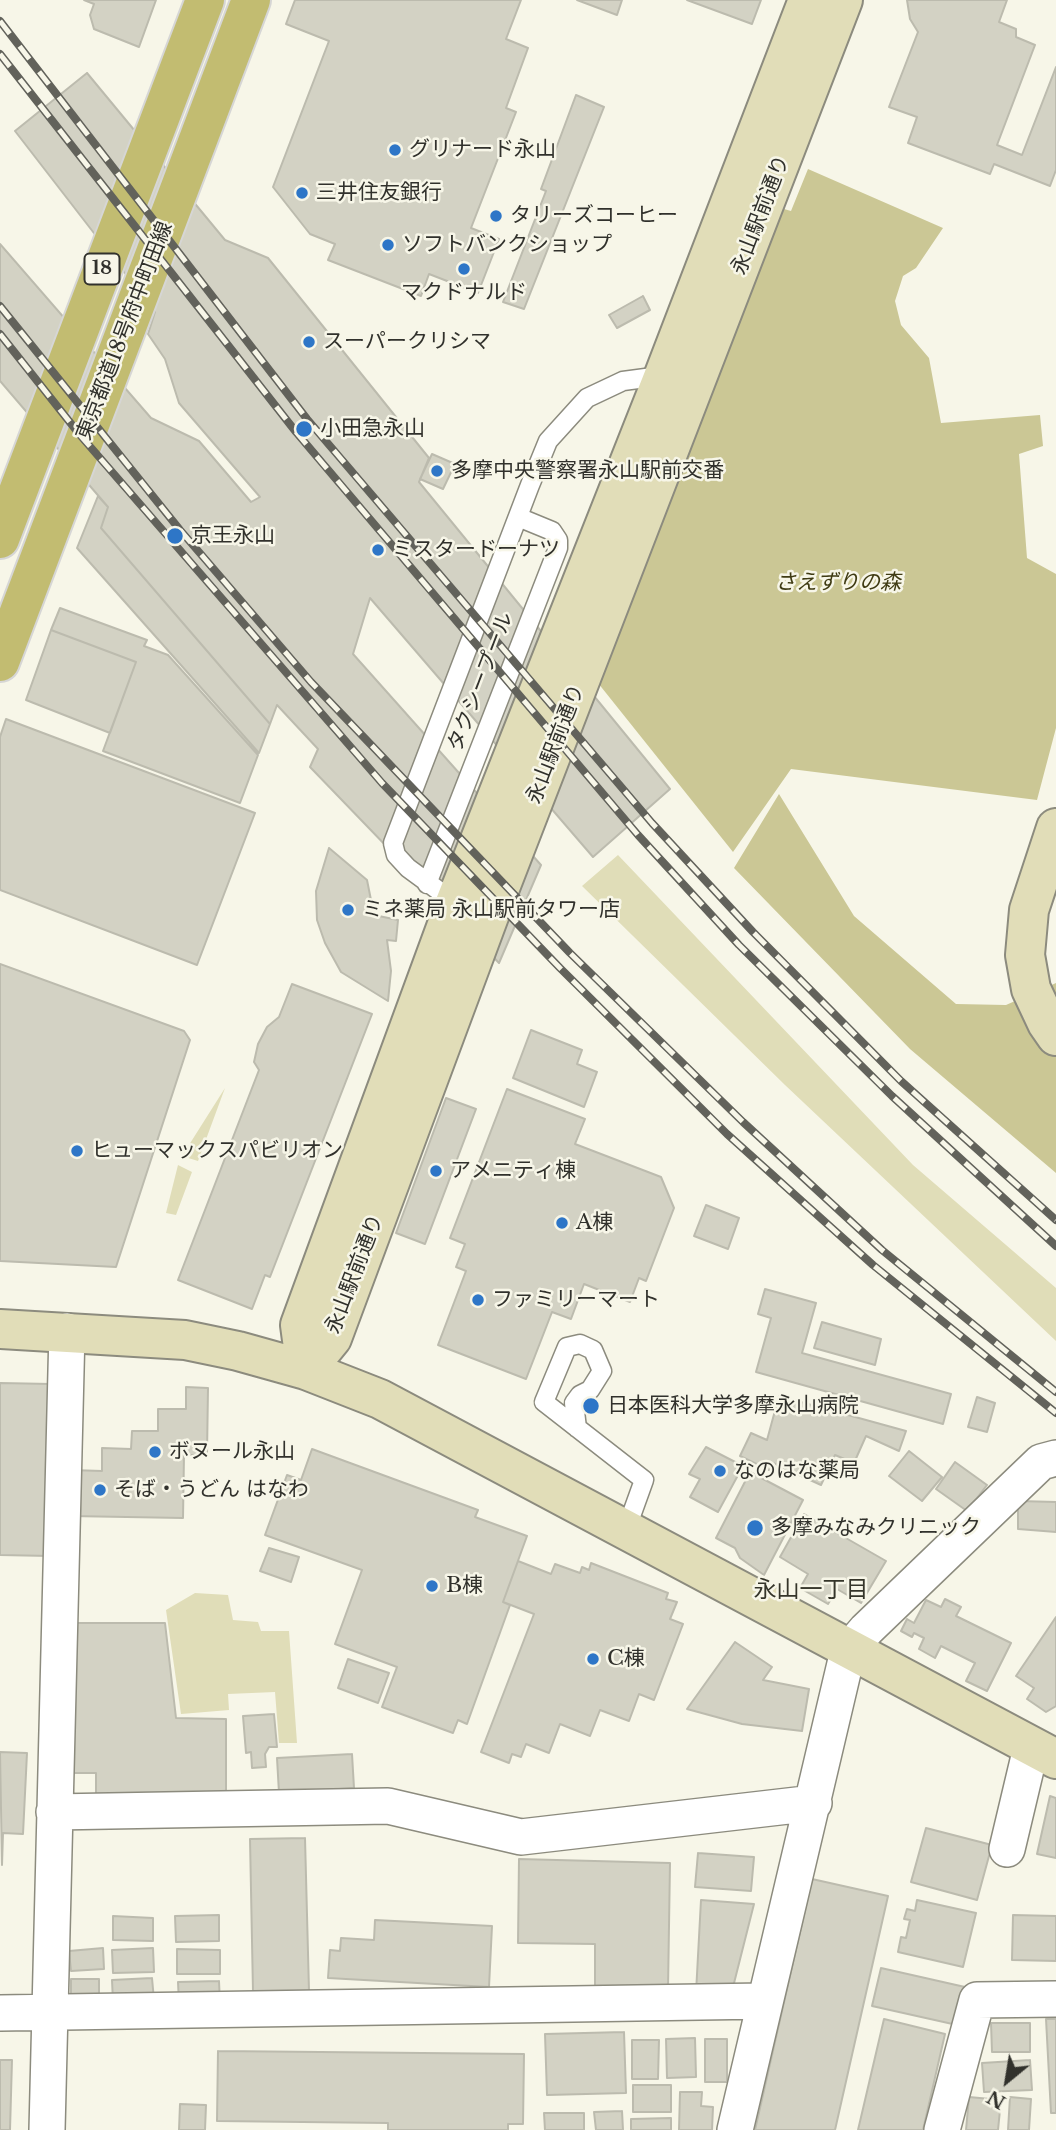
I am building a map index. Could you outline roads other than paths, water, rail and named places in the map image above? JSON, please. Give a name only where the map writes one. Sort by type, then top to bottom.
[{"type":"main road","name":"東京都道18号府中町田線","points":[[0,539],[205,0]]},
{"type":"main road","name":"東京都道18号府中町田線","points":[[0,662],[251,0]]},
{"type":"street","name":"永山駅前通り","points":[[678,386],[808,0]]},
{"type":"street","name":"永山駅前通り","points":[[306,1370],[300,1325],[379,1161],[457,901],[843,0]]},
{"type":"street","points":[[1056,828],[1029,910],[1024,954],[1034,995],[1056,1036]]},
{"type":"street","points":[[0,1329],[185,1340],[306,1370],[380,1399],[848,1651],[1044,1753],[1007,1849]]},
{"type":"street","points":[[47,2130],[67,1331]]},
{"type":"street","points":[[735,2130],[848,1651],[866,1630],[1041,1462],[1056,1458]]},
{"type":"street","points":[[54,1812],[388,1806],[521,1837],[814,1803]]},
{"type":"street","points":[[942,2130],[977,2000],[1056,1998]]},
{"type":"street","points":[[0,2012],[764,2001]]},
{"type":"lane","points":[[457,901],[397,855],[393,843],[548,441],[567,416],[594,393],[623,381],[653,377],[678,386]]},
{"type":"lane","name":"タクシープール","points":[[457,901],[558,548],[558,540],[552,531],[518,517]]},
{"type":"lane","points":[[577,1428],[574,1403],[580,1395],[590,1390],[602,1371],[593,1350],[580,1344],[567,1347],[544,1402],[577,1428],[644,1480],[625,1530]]},
{"type":"railway","points":[[0,21],[307,419],[652,823],[753,932],[901,1081],[1056,1220]]},
{"type":"railway","points":[[0,54],[296,432],[638,835],[739,945],[892,1096],[1056,1246]]},
{"type":"railway","points":[[0,306],[180,530],[311,682],[570,953],[743,1122],[882,1250],[1056,1392]]},
{"type":"railway","points":[[0,334],[80,435],[382,783],[560,968],[727,1134],[873,1265],[1056,1413]]},
{"type":"place","name":"グリナード永山","points":[[395,150]]},
{"type":"place","name":"三井住友銀行","points":[[302,193]]},
{"type":"place","name":"タリーズコーヒー","points":[[496,216]]},
{"type":"place","name":"ソフトバンクショップ","points":[[388,245]]},
{"type":"place","name":"マクドナルド","points":[[464,269]]},
{"type":"place","name":"スーパークリシマ","points":[[309,342]]},
{"type":"place","name":"小田急永山","points":[[304,429]]},
{"type":"place","name":"多摩中央警察署永山駅前交番","points":[[437,471]]},
{"type":"place","name":"京王永山","points":[[175,536]]},
{"type":"place","name":"ミスタードーナツ","points":[[378,550]]},
{"type":"place","name":"ミネ薬局 永山駅前タワー店","points":[[348,910]]},
{"type":"place","name":"ヒューマックスパビリオン","points":[[77,1151]]},
{"type":"place","name":"アメニティ棟","points":[[436,1171]]},
{"type":"place","name":"A棟","points":[[562,1223]]},
{"type":"place","name":"ファミリーマート","points":[[478,1300]]},
{"type":"place","name":"日本医科大学多摩永山病院","points":[[591,1406]]},
{"type":"place","name":"ボヌール永山","points":[[155,1452]]},
{"type":"place","name":"なのはな薬局","points":[[720,1471]]},
{"type":"place","name":"そば・うどん はなわ","points":[[100,1490]]},
{"type":"place","name":"多摩みなみクリニック","points":[[755,1528]]},
{"type":"place","name":"B棟","points":[[432,1586]]},
{"type":"place","name":"C棟","points":[[593,1659]]},
{"type":"district","name":"永山一丁目","points":[[811,1591]]},
{"type":"park label","name":"さえずりの森","points":[[838,583]]}]
